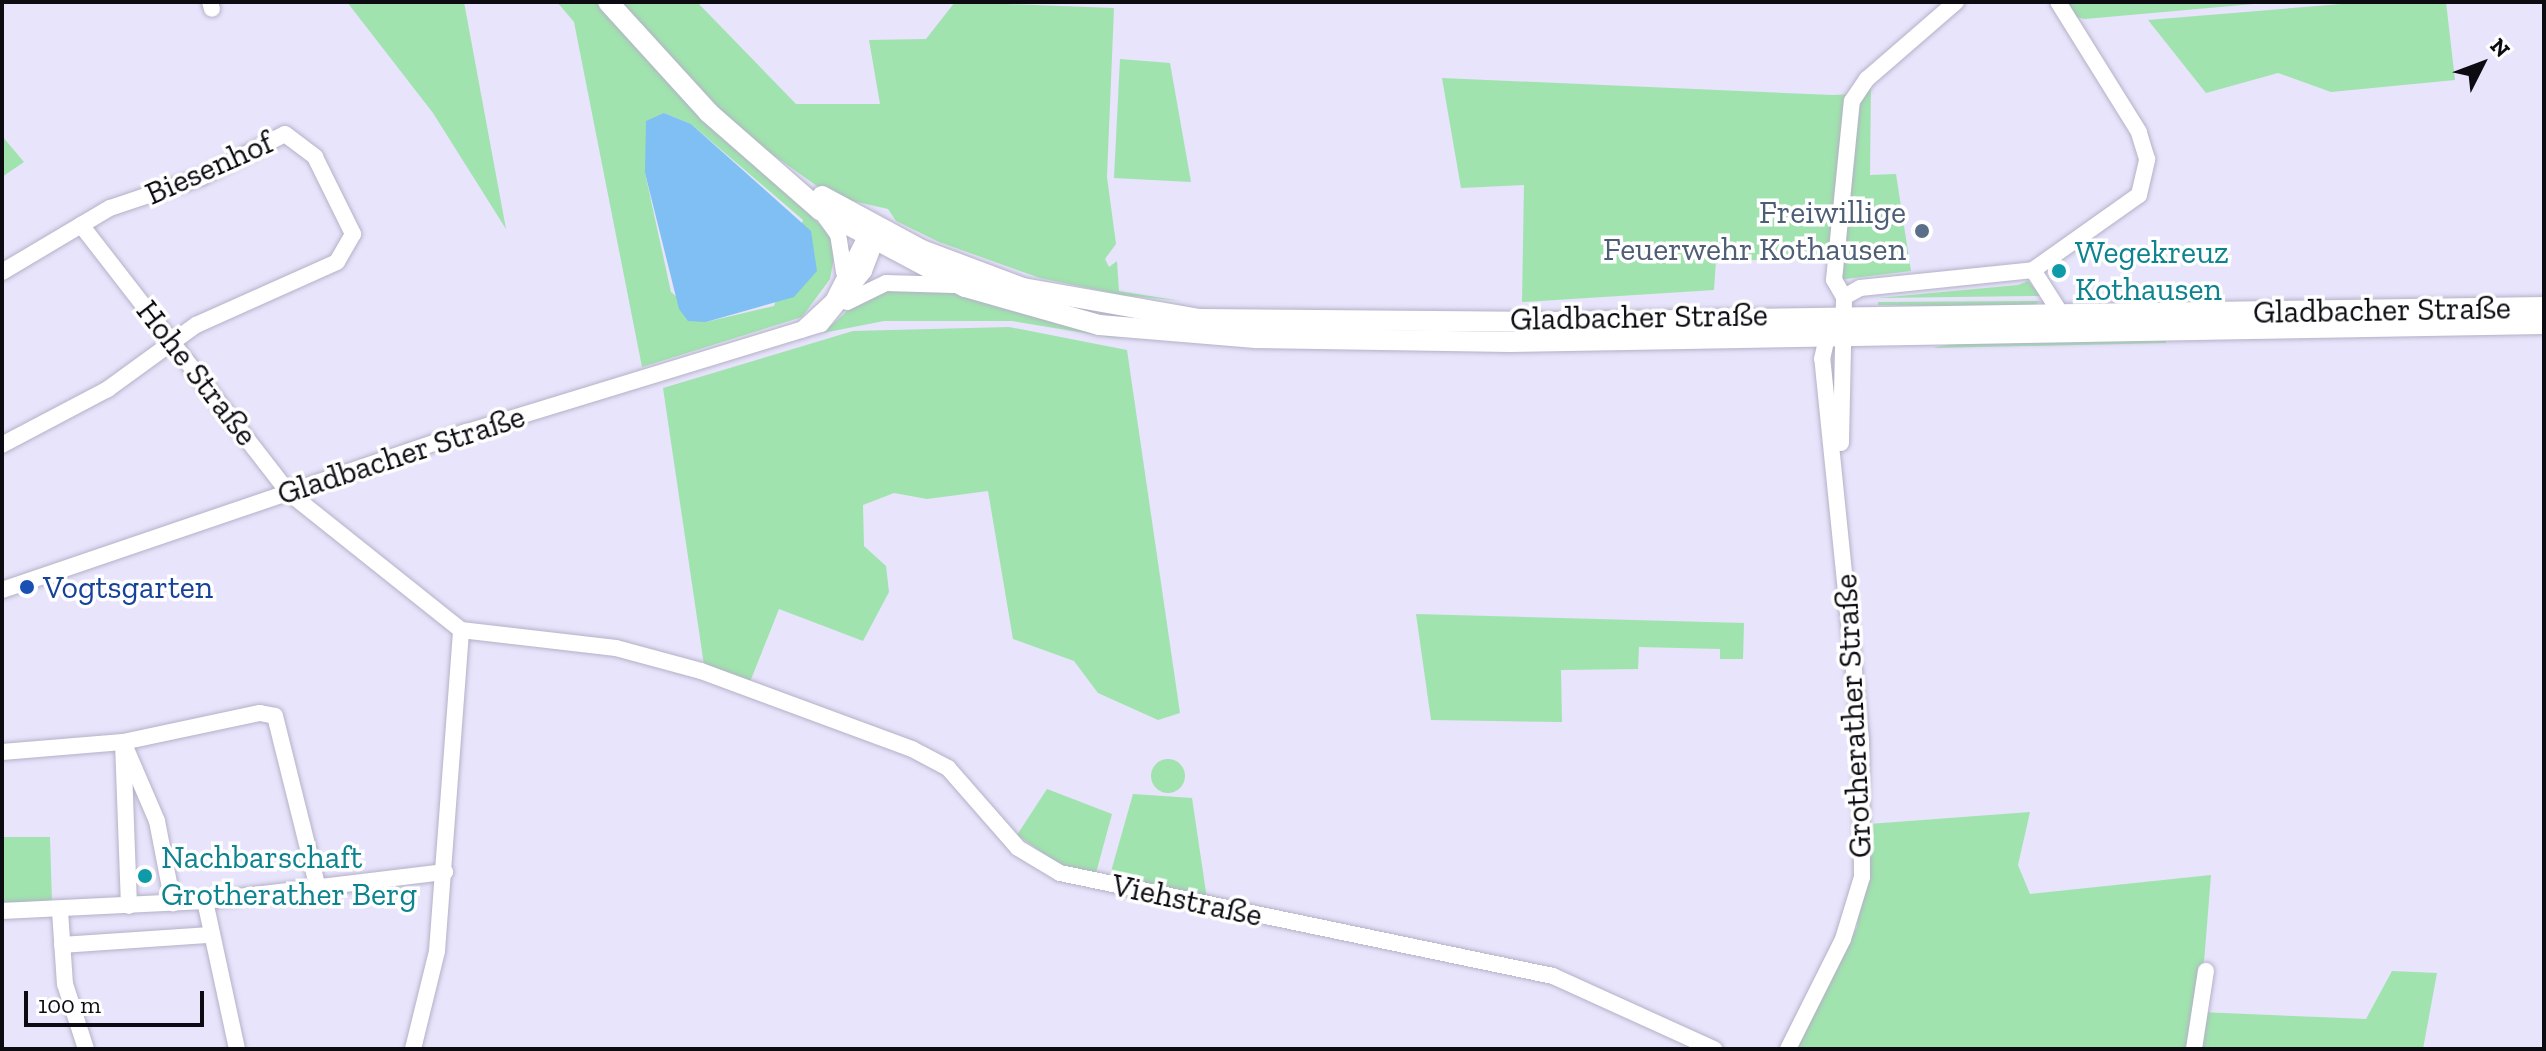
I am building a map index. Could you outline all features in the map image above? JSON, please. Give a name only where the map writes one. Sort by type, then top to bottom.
[{"type":"main road","points":[[608,2],[742,143],[820,210],[874,237]]},
{"type":"main road","points":[[742,143],[874,237]]},
{"type":"main road","name":"Gladbacher Straße","points":[[874,237],[1023,288],[1199,319],[1550,322],[1842,305],[2061,314],[2544,307]]},
{"type":"main road","name":"Gladbacher Straße","points":[[874,237],[965,287],[1099,325],[1164,334],[1510,342],[2544,324]]},
{"type":"street","name":"Grotherather Straße","points":[[1788,1049],[1843,939],[1862,877],[1861,740],[1841,511],[1831,338],[1842,305],[1834,280],[1854,95],[1956,2]]},
{"type":"street","points":[[1842,305],[1860,288],[2033,270],[2139,195],[2147,159],[2139,132],[2058,2]]},
{"type":"street","name":"Biesenhof","points":[[81,225],[202,177],[285,134],[315,157],[350,217],[348,254],[172,342]]},
{"type":"street","points":[[820,210],[838,234],[844,273]]},
{"type":"street","points":[[2,272],[81,225]]},
{"type":"street","name":"Hohe Straße","points":[[81,225],[288,492],[461,630]]},
{"type":"street","points":[[839,308],[874,237]]},
{"type":"street","name":"Gladbacher Straße","points":[[802,330],[833,301],[844,273],[874,237]]},
{"type":"street","points":[[2033,270],[2061,314]]},
{"type":"street","name":"Gladbacher Straße","points":[[2,590],[288,492],[802,330],[886,283],[965,287]]},
{"type":"street","points":[[2,445],[108,389],[172,342]]},
{"type":"street","points":[[413,1049],[437,951],[461,630]]},
{"type":"street","name":"Viehstraße","points":[[461,630],[581,639],[701,671],[948,768],[1018,848],[1060,873],[1553,976],[1714,1049]]},
{"type":"street","points":[[2,752],[123,742],[260,713],[275,716],[318,888]]},
{"type":"street","points":[[123,742],[157,821],[173,903]]},
{"type":"street","points":[[123,742],[129,906]]},
{"type":"street","points":[[2,911],[60,911],[205,901],[445,872]]},
{"type":"street","points":[[205,901],[237,1049]]},
{"type":"street","points":[[60,911],[65,984],[86,1049]]},
{"type":"street","points":[[62,945],[210,935]]},
{"type":"street","points":[[2194,1049],[2206,971]]},
{"type":"green space","points":[[347,2],[464,2],[506,229],[433,113]]},
{"type":"green space","points":[[557,2],[600,2],[827,232],[836,246],[830,279],[802,317],[642,367],[574,22]],"holes":[[[664,113],[691,124],[803,220],[774,306],[706,322],[671,292],[645,173]]]},
{"type":"green space","points":[[621,2],[697,2],[796,104],[880,104],[869,40],[926,39],[955,2],[1114,8],[1107,177],[1116,244],[1105,259],[1109,267],[1117,261],[1119,291],[1181,301],[1122,295],[1040,278],[939,242],[896,221],[888,209],[831,196],[741,132]]},
{"type":"green space","points":[[2062,2],[2276,2],[2085,19],[2071,16]]},
{"type":"green space","points":[[2366,2],[2446,2],[2455,80],[2331,92],[2278,73],[2206,93],[2148,20]]},
{"type":"green space","points":[[1120,59],[1170,63],[1191,182],[1114,178]]},
{"type":"green space","points":[[1442,78],[1832,95],[1859,94],[1871,80],[1870,175],[1896,174],[1911,271],[1829,281],[1831,260],[1716,260],[1714,290],[1522,302],[1524,185],[1461,188]]},
{"type":"green space","points":[[2,136],[24,162],[2,177]]},
{"type":"green space","points":[[2028,281],[2041,296],[1878,298],[2018,285]]},
{"type":"green space","points":[[938,287],[1004,309],[1121,339],[1012,321],[884,321],[823,333],[858,301],[889,289]]},
{"type":"green space","points":[[2040,301],[2032,307],[1878,305],[1878,302]]},
{"type":"green space","points":[[1009,327],[1127,350],[1180,713],[1158,720],[1098,693],[1074,661],[1013,639],[988,491],[927,499],[894,493],[863,505],[864,546],[886,566],[889,592],[863,641],[779,609],[750,682],[704,665],[663,388],[853,331]]},
{"type":"green space","points":[[2166,339],[2166,343],[1933,348],[1959,343]]},
{"type":"green space","points":[[1416,614],[1744,623],[1743,659],[1720,659],[1720,649],[1639,647],[1638,669],[1561,670],[1562,722],[1431,720]]},
{"type":"green space","points":[[1168,759],[1180,764],[1185,776],[1180,788],[1168,793],[1156,788],[1151,776],[1156,764]]},
{"type":"green space","points":[[1047,789],[1112,814],[1096,873],[1061,866],[1017,835]]},
{"type":"green space","points":[[1133,794],[1192,798],[1207,899],[1110,875]]},
{"type":"green space","points":[[2030,812],[2018,865],[2030,894],[2211,875],[2200,1012],[2366,1019],[2392,971],[2437,973],[2423,1049],[1796,1049],[1857,927],[1869,824]]},
{"type":"green space","points":[[2,837],[50,837],[52,903],[2,902]]},
{"type":"water","points":[[664,113],[691,124],[811,231],[817,271],[794,297],[706,322],[688,321],[679,309],[645,173],[646,121]]},
{"type":"place","name":"Freiwillige Feuerwehr Kothausen","points":[[1922,231]]},
{"type":"place","name":"Wegekreuz Kothausen","points":[[2059,271]]},
{"type":"place","name":"Vogtsgarten","points":[[27,587]]},
{"type":"place","name":"Nachbarschaft Grotherather Berg","points":[[145,876]]}]
